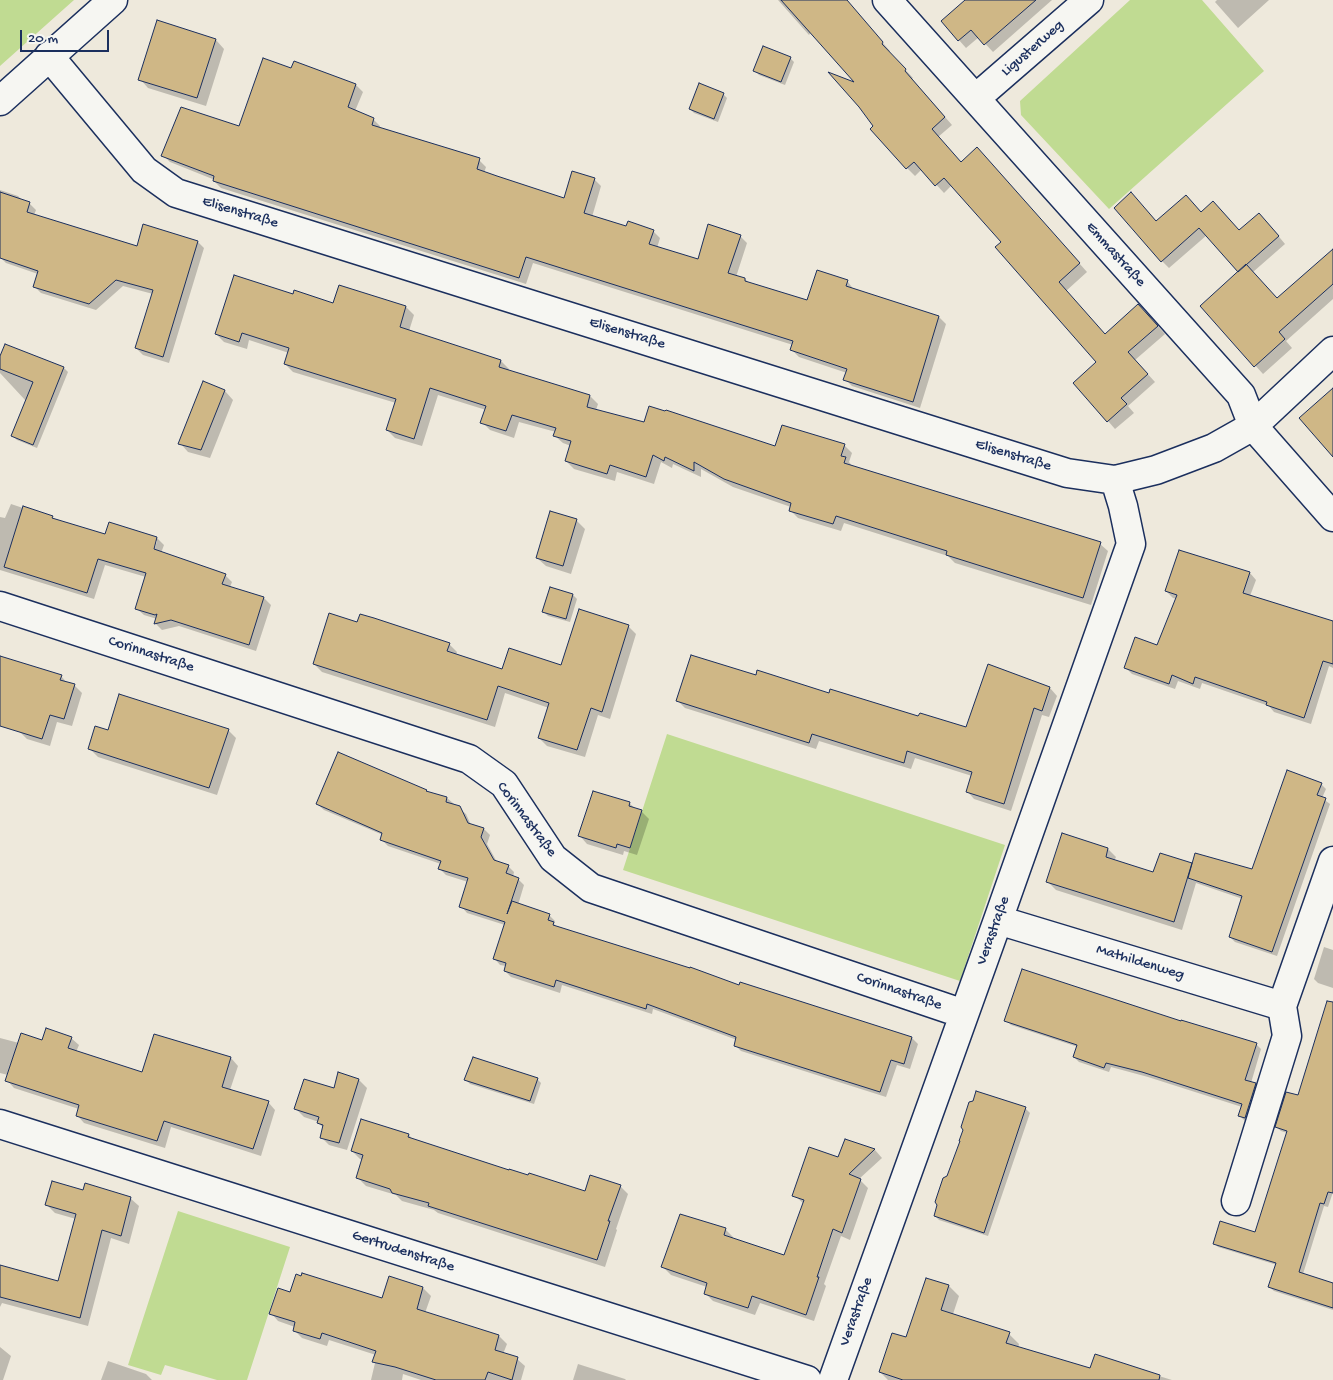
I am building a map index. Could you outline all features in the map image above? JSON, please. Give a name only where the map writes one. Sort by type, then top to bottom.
[{"type":"street","points":[[0,101],[113,0]]},
{"type":"street","name":"Emmastraße","points":[[887,0],[1241,395],[1253,426],[1333,517]]},
{"type":"street","name":"Ligusterweg","points":[[976,98],[1090,0]]},
{"type":"street","name":"Elisenstraße","points":[[49,56],[144,170],[176,193],[1067,473],[1115,480],[1156,470],[1214,448],[1253,426],[1333,351]]},
{"type":"street","name":"Verastraße","points":[[832,1380],[1131,544],[1115,480]]},
{"type":"street","name":"Corinnastraße","points":[[0,606],[469,759],[504,784],[553,858],[591,888],[964,1014]]},
{"type":"street","points":[[1236,1201],[1287,1036],[1282,1006],[1333,861]]},
{"type":"street","name":"Mathildenweg","points":[[998,920],[1282,1006]]},
{"type":"street","name":"Gertrudenstraße","points":[[0,1124],[806,1380]]},
{"type":"green space","points":[[0,0],[74,0],[0,66]]},
{"type":"green space","points":[[1130,0],[1202,0],[1264,71],[1109,209],[1021,115],[1020,101]]},
{"type":"green space","points":[[667,734],[1005,845],[960,981],[623,870]]},
{"type":"green space","points":[[178,1211],[290,1247],[247,1380],[217,1380],[165,1365],[161,1375],[128,1365]]},
{"type":"building","points":[[781,0],[847,0],[945,117],[932,129],[961,162],[977,147],[1080,263],[1059,282],[1105,334],[1138,304],[1158,326],[1128,352],[1148,374],[1121,398],[1127,404],[1107,422],[1073,383],[1096,362],[995,247],[1001,242],[944,178],[935,186],[914,162],[906,169],[870,129],[873,126],[859,107],[828,72],[854,82]]},
{"type":"building","points":[[965,0],[1036,0],[984,45],[971,30],[958,41],[941,21]]},
{"type":"building","points":[[157,20],[216,39],[197,98],[138,80]]},
{"type":"building","points":[[763,46],[791,57],[781,82],[753,71]]},
{"type":"building","points":[[263,58],[291,68],[294,61],[356,84],[348,107],[374,118],[372,125],[480,158],[477,169],[564,198],[572,171],[595,178],[584,213],[626,226],[628,221],[654,230],[649,244],[698,259],[708,224],[741,235],[728,273],[745,278],[745,281],[807,300],[817,270],[848,280],[846,286],[939,316],[913,402],[843,380],[847,369],[790,350],[793,341],[526,257],[519,278],[213,181],[214,176],[161,156],[181,107],[239,126]]},
{"type":"building","points":[[699,83],[724,93],[714,119],[689,109]]},
{"type":"building","points":[[0,192],[30,202],[27,212],[137,246],[143,224],[198,241],[163,357],[135,348],[153,290],[116,280],[89,304],[33,287],[38,271],[0,258]]},
{"type":"building","points":[[1131,192],[1156,221],[1186,195],[1201,212],[1213,201],[1239,230],[1259,213],[1279,236],[1238,272],[1199,228],[1161,262],[1114,208]]},
{"type":"building","points":[[1333,249],[1333,284],[1279,332],[1285,339],[1254,367],[1200,306],[1246,264],[1277,298]]},
{"type":"building","points":[[234,275],[293,294],[294,290],[333,303],[339,285],[406,306],[400,327],[501,360],[499,367],[590,395],[587,407],[644,422],[649,406],[775,446],[782,425],[845,444],[841,456],[846,457],[844,463],[1101,542],[1083,598],[946,555],[947,551],[836,516],[833,524],[789,511],[791,503],[724,479],[694,462],[694,471],[665,457],[664,461],[653,455],[646,477],[610,465],[607,474],[565,461],[571,441],[553,436],[556,428],[512,415],[506,431],[480,423],[486,406],[430,388],[414,439],[386,430],[396,399],[284,364],[289,348],[242,333],[239,342],[215,334]]},
{"type":"building","points":[[5,344],[64,367],[33,445],[11,436],[33,382],[0,369],[0,356]]},
{"type":"building","points":[[203,381],[225,390],[201,450],[178,444]]},
{"type":"building","points":[[1333,388],[1333,457],[1299,418]]},
{"type":"building","points":[[23,506],[53,516],[52,518],[105,534],[109,522],[157,537],[154,549],[226,574],[222,584],[264,597],[249,645],[171,620],[154,624],[157,614],[135,609],[146,573],[98,559],[87,593],[4,567]]},
{"type":"building","points":[[550,511],[577,519],[563,566],[536,558]]},
{"type":"building","points":[[1179,550],[1250,572],[1243,593],[1333,621],[1333,664],[1323,661],[1304,718],[1266,705],[1267,702],[1195,677],[1193,684],[1172,675],[1169,684],[1124,668],[1135,637],[1157,645],[1177,595],[1165,591]]},
{"type":"building","points":[[550,587],[573,594],[566,619],[542,612]]},
{"type":"building","points":[[579,609],[629,625],[602,712],[591,708],[577,750],[538,738],[549,703],[498,686],[487,720],[313,664],[329,613],[357,622],[360,614],[374,618],[450,643],[447,651],[502,669],[509,648],[561,665]]},
{"type":"building","points":[[691,655],[756,675],[757,670],[829,693],[830,689],[918,716],[920,713],[966,727],[988,664],[1050,687],[1042,711],[1034,708],[1004,804],[966,792],[972,772],[907,751],[904,763],[812,734],[809,743],[676,701]]},
{"type":"building","points":[[0,656],[62,675],[60,680],[75,684],[64,719],[50,715],[42,739],[0,726]]},
{"type":"building","points":[[119,694],[229,729],[209,788],[88,749],[95,726],[108,730]]},
{"type":"building","points":[[338,752],[426,791],[447,797],[446,802],[460,806],[468,823],[484,828],[481,837],[494,860],[509,865],[506,873],[519,878],[507,914],[512,901],[550,914],[548,920],[554,922],[553,925],[690,967],[739,985],[740,982],[912,1037],[904,1064],[891,1060],[880,1092],[734,1046],[736,1037],[647,1004],[646,1009],[556,980],[554,987],[504,971],[506,963],[493,959],[505,922],[459,907],[468,878],[438,869],[441,861],[380,840],[382,833],[316,804]]},
{"type":"building","points":[[1287,770],[1322,783],[1317,795],[1326,798],[1272,952],[1229,937],[1242,896],[1188,878],[1195,853],[1252,869]]},
{"type":"building","points":[[593,791],[630,802],[629,806],[642,810],[630,848],[617,844],[616,848],[578,836]]},
{"type":"building","points":[[1062,833],[1108,848],[1106,857],[1153,872],[1160,853],[1192,863],[1174,922],[1046,882]]},
{"type":"building","points":[[1022,969],[1181,1021],[1257,1043],[1245,1080],[1256,1083],[1245,1118],[1238,1116],[1242,1104],[1142,1072],[1106,1063],[1104,1068],[1073,1057],[1077,1045],[1004,1021]]},
{"type":"building","points":[[1327,1001],[1333,1002],[1333,1193],[1328,1192],[1324,1204],[1320,1203],[1299,1272],[1333,1283],[1333,1308],[1268,1287],[1276,1263],[1213,1244],[1220,1221],[1255,1232],[1287,1131],[1275,1127],[1286,1092],[1298,1095]]},
{"type":"building","points":[[46,1028],[72,1037],[68,1048],[142,1072],[154,1034],[231,1057],[222,1087],[269,1101],[253,1149],[164,1121],[157,1141],[76,1116],[79,1105],[5,1081],[21,1033],[42,1040]]},
{"type":"building","points":[[473,1057],[538,1078],[530,1101],[464,1080]]},
{"type":"building","points":[[338,1072],[359,1079],[339,1143],[320,1138],[323,1125],[317,1123],[319,1117],[294,1109],[304,1079],[334,1088]]},
{"type":"building","points":[[976,1091],[1026,1107],[984,1233],[934,1216],[937,1205],[935,1202],[943,1178],[947,1176],[960,1141],[963,1130],[961,1127],[969,1102],[973,1101]]},
{"type":"building","points":[[361,1119],[409,1134],[408,1137],[509,1170],[528,1175],[529,1173],[585,1191],[590,1175],[621,1185],[597,1260],[428,1206],[429,1203],[392,1193],[390,1189],[356,1178],[363,1155],[351,1151]]},
{"type":"building","points":[[845,1139],[875,1149],[849,1174],[861,1179],[842,1233],[833,1229],[806,1315],[752,1296],[748,1308],[704,1294],[707,1283],[661,1267],[680,1214],[726,1228],[724,1235],[784,1255],[804,1200],[792,1196],[809,1147],[838,1157]]},
{"type":"building","points":[[52,1181],[83,1190],[85,1183],[131,1197],[121,1236],[102,1230],[80,1318],[0,1297],[0,1265],[58,1281],[76,1214],[45,1205]]},
{"type":"building","points":[[302,1273],[382,1298],[389,1276],[423,1287],[417,1309],[499,1335],[495,1350],[518,1357],[512,1380],[488,1372],[485,1380],[436,1380],[372,1362],[376,1351],[322,1333],[320,1339],[293,1331],[295,1322],[269,1314],[278,1288],[290,1292],[296,1274],[301,1276]]},
{"type":"building","points":[[926,1278],[949,1285],[941,1310],[1010,1332],[1006,1343],[1090,1368],[1095,1354],[1160,1375],[1159,1380],[903,1380],[879,1372],[892,1333],[906,1337]]}]
